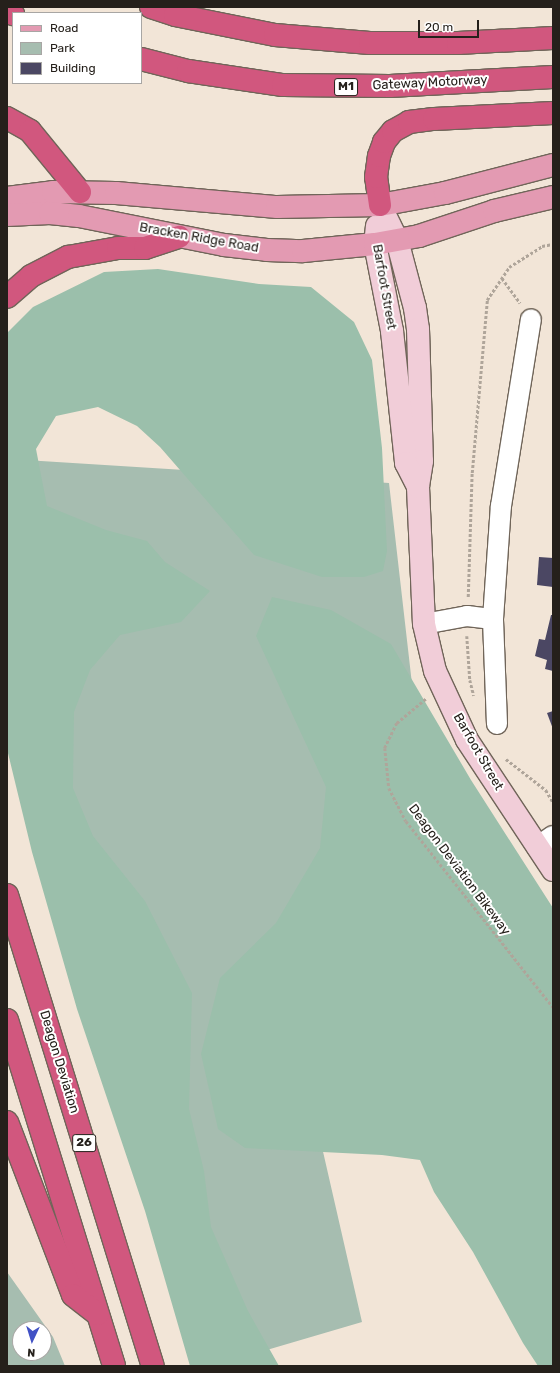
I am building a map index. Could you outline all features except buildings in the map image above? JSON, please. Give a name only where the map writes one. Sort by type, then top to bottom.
[{"type":"highway","points":[[151,7],[175,15],[275,35],[370,43],[458,43],[553,38]]},
{"type":"highway","name":"Gateway Motorway","points":[[142,59],[188,71],[283,85],[390,86],[553,77]]},
{"type":"highway","points":[[380,205],[376,177],[379,156],[384,142],[393,130],[409,122],[434,119],[553,113]]},
{"type":"highway","points":[[7,118],[30,131],[80,192]]},
{"type":"highway","points":[[7,297],[31,276],[68,257],[118,248],[145,248],[179,237]]},
{"type":"highway","name":"Deagon Deviation","points":[[7,895],[153,1366]]},
{"type":"highway","points":[[7,1020],[114,1366]]},
{"type":"highway","points":[[7,1122],[73,1295],[97,1314]]},
{"type":"main road","points":[[7,198],[53,192],[80,192],[170,196],[277,208],[380,205],[445,193],[553,165]]},
{"type":"main road","name":"Bracken Ridge Road","points":[[7,215],[50,213],[79,216],[179,237],[267,250],[304,251],[374,244],[419,236],[494,211],[553,197]]},
{"type":"street","name":"Barfoot Street","points":[[380,205],[397,240],[412,294],[418,329],[422,461],[418,487],[424,624],[435,671],[467,740],[545,841],[553,870]]},
{"type":"street","name":"Barfoot Street","points":[[380,205],[374,244],[392,331],[406,463],[418,487]]},
{"type":"street","points":[[497,724],[493,619],[501,506],[531,319]]},
{"type":"street","points":[[424,624],[467,616],[493,619]]},
{"type":"path","points":[[468,597],[472,473],[487,300],[509,267],[542,246],[553,244]]},
{"type":"path","points":[[502,278],[531,319]]},
{"type":"path","points":[[466,632],[470,680],[476,702]]},
{"type":"path","name":"Deagon Deviation Bikeway","points":[[427,699],[397,724],[385,748],[389,788],[406,820],[553,1007]]},
{"type":"path","points":[[501,755],[546,790],[553,802]]},
{"type":"green space","points":[[158,269],[259,284],[311,287],[354,322],[372,360],[382,448],[387,551],[383,571],[364,577],[322,577],[254,555],[160,447],[137,426],[98,407],[56,416],[36,449],[47,506],[106,530],[147,541],[165,562],[210,591],[181,622],[120,635],[90,670],[74,712],[73,788],[93,836],[145,901],[192,993],[189,1109],[204,1171],[211,1227],[248,1311],[279,1366],[190,1366],[145,1211],[77,1009],[32,852],[7,749],[7,333],[33,307],[104,272]]},
{"type":"green space","points":[[25,460],[389,483],[412,684],[292,1016],[362,1322],[219,1364],[41,694]]},
{"type":"green space","points":[[272,597],[331,610],[391,644],[471,780],[553,908],[553,1366],[538,1366],[523,1343],[473,1252],[434,1192],[420,1160],[382,1155],[245,1148],[218,1129],[201,1054],[220,978],[276,923],[320,848],[326,787],[256,636]]},
{"type":"green space","points":[[7,1272],[42,1321],[12,1321],[12,1361],[52,1361],[52,1336],[65,1366],[7,1366]]}]
